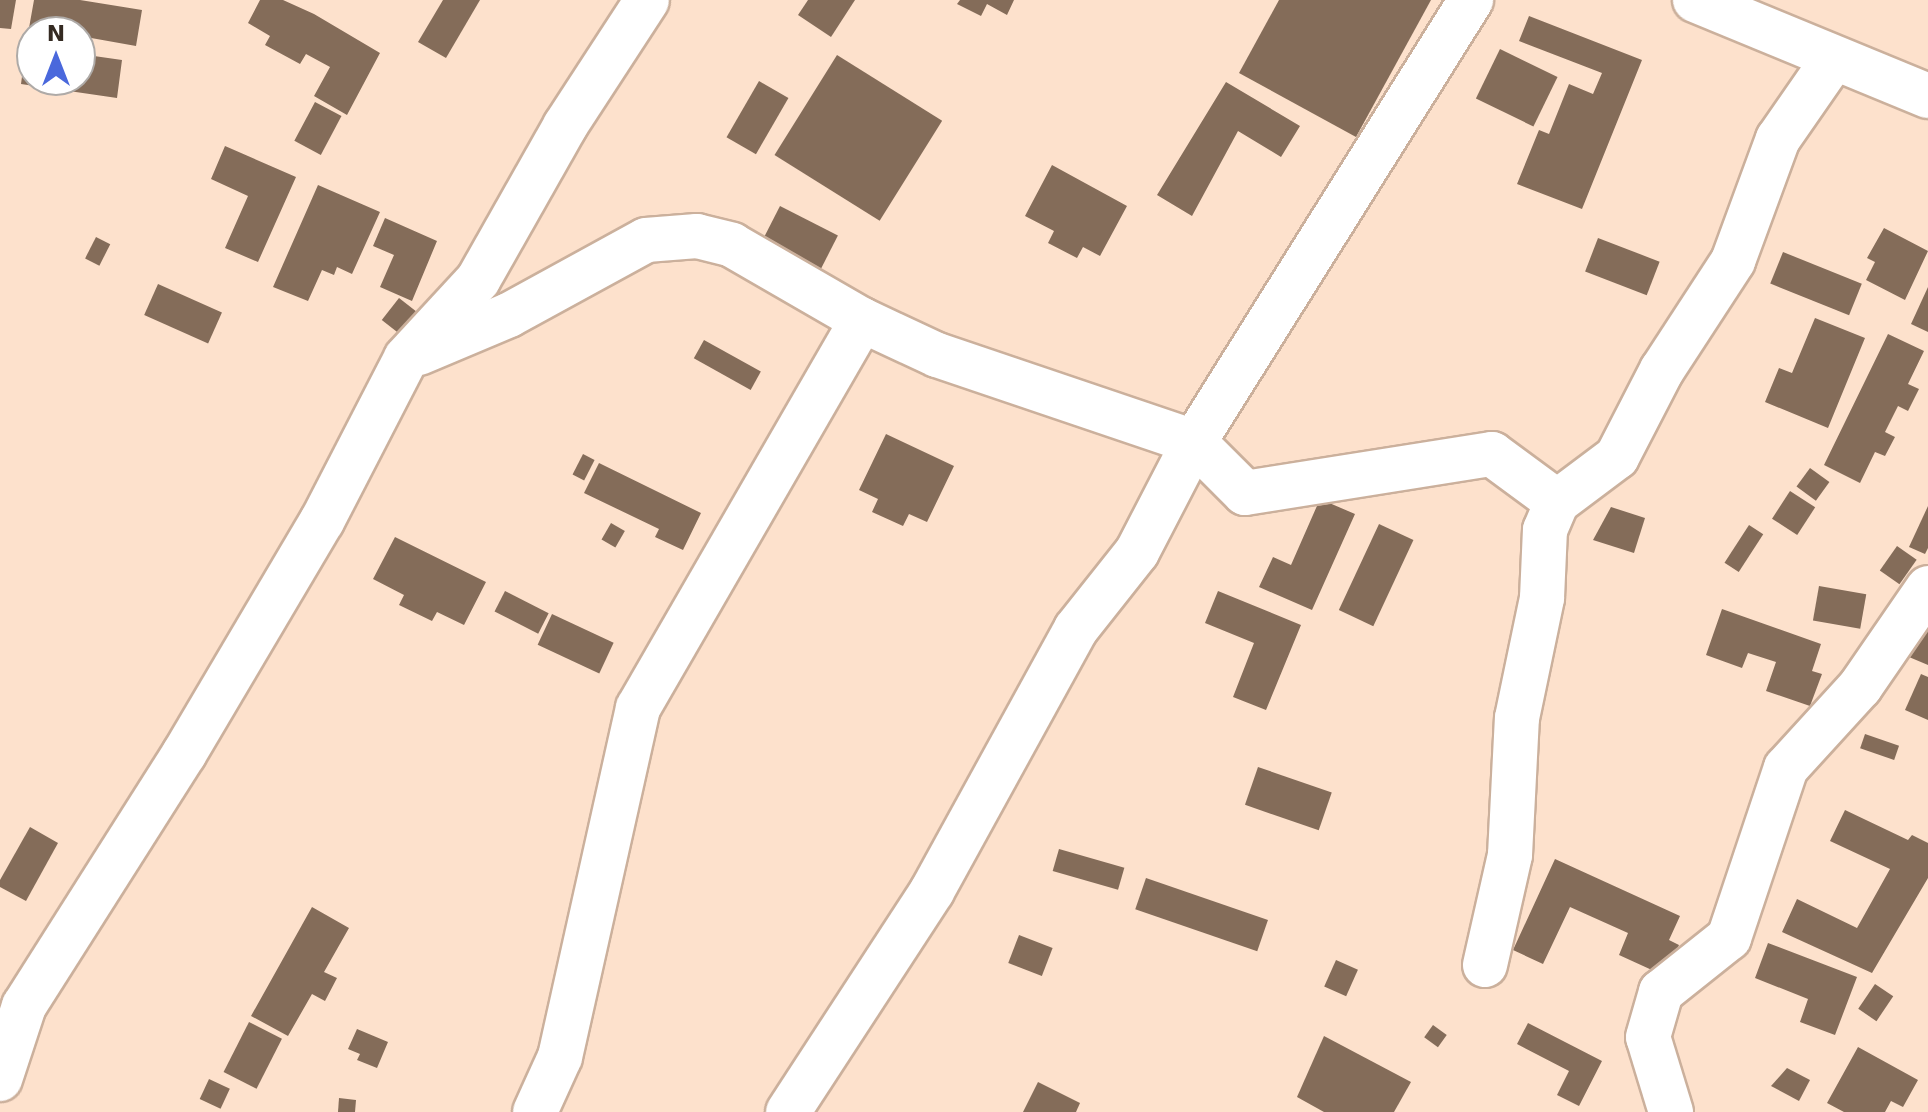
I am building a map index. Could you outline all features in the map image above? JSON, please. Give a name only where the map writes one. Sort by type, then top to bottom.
[{"type":"street","points":[[0,1079],[24,1006],[184,754],[322,521],[406,358],[478,280],[565,126],[647,0]]},
{"type":"street","points":[[788,1112],[932,891],[1076,629],[1137,552],[1194,442],[1471,0]]},
{"type":"street","points":[[1695,0],[1737,10],[1834,58],[1928,96]]},
{"type":"street","points":[[1485,965],[1510,855],[1517,718],[1542,598],[1545,530],[1557,502],[1617,457],[1662,370],[1733,261],[1778,139],[1834,58]]},
{"type":"street","points":[[406,358],[509,315],[646,240],[672,236],[732,245],[862,320],[1011,383],[1194,442],[1245,493],[1492,454],[1557,502]]},
{"type":"street","points":[[535,1112],[560,1057],[638,708],[862,320]]},
{"type":"street","points":[[1671,1112],[1648,1037],[1661,992],[1729,938],[1786,768],[1860,687],[1928,588]]},
{"type":"building","points":[[0,0],[16,0],[11,29],[0,28]]},
{"type":"building","points":[[34,0],[80,0],[142,10],[136,46],[96,39],[96,16],[31,16]]},
{"type":"building","points":[[260,0],[283,0],[314,14],[380,53],[347,115],[314,96],[330,67],[306,54],[300,64],[265,45],[270,36],[248,23]]},
{"type":"building","points":[[443,0],[480,0],[446,58],[418,42]]},
{"type":"building","points":[[808,0],[855,0],[831,37],[798,15]]},
{"type":"building","points":[[960,0],[1014,0],[1007,15],[987,4],[981,16],[957,4]]},
{"type":"building","points":[[1279,0],[1431,0],[1356,137],[1239,73]]},
{"type":"building","points":[[1529,16],[1642,60],[1582,209],[1517,184],[1539,130],[1549,134],[1569,84],[1593,94],[1602,73],[1519,41]]},
{"type":"building","points":[[1500,49],[1558,77],[1533,126],[1476,98]]},
{"type":"building","points":[[837,55],[942,121],[880,221],[774,155]]},
{"type":"building","points":[[96,56],[122,60],[117,98],[96,95]]},
{"type":"building","points":[[759,81],[788,98],[756,154],[726,137]]},
{"type":"building","points":[[1226,82],[1300,126],[1281,157],[1238,131],[1192,216],[1157,195]]},
{"type":"building","points":[[315,102],[341,116],[321,155],[294,141]]},
{"type":"building","points":[[225,146],[296,177],[258,262],[225,248],[248,196],[211,179]]},
{"type":"building","points":[[1052,165],[1127,206],[1100,256],[1083,247],[1077,258],[1048,243],[1054,231],[1025,216]]},
{"type":"building","points":[[318,185],[380,212],[352,274],[337,267],[334,275],[322,270],[308,301],[273,287]]},
{"type":"building","points":[[780,206],[838,236],[818,275],[760,245]]},
{"type":"building","points":[[385,218],[437,241],[412,301],[380,287],[394,255],[373,246]]},
{"type":"building","points":[[1884,228],[1928,251],[1905,300],[1866,280],[1875,262],[1867,258]]},
{"type":"building","points":[[96,237],[110,244],[99,266],[85,258]]},
{"type":"building","points":[[1598,238],[1660,262],[1647,295],[1585,272]]},
{"type":"building","points":[[1783,252],[1862,284],[1849,315],[1770,284]]},
{"type":"building","points":[[158,284],[222,312],[208,344],[144,315]]},
{"type":"building","points":[[1928,287],[1928,332],[1911,324]]},
{"type":"building","points":[[399,298],[418,313],[401,335],[382,320]]},
{"type":"building","points":[[1815,318],[1865,338],[1828,428],[1765,402],[1779,368],[1792,373]]},
{"type":"building","points":[[1888,334],[1924,351],[1908,384],[1919,389],[1908,411],[1898,406],[1885,432],[1895,437],[1885,456],[1875,452],[1860,483],[1824,465]]},
{"type":"building","points":[[704,340],[761,372],[751,390],[694,358]]},
{"type":"building","points":[[886,434],[954,466],[927,522],[909,514],[903,526],[872,512],[878,499],[859,490]]},
{"type":"building","points":[[583,454],[595,460],[584,480],[573,474]]},
{"type":"building","points":[[599,463],[701,513],[683,550],[655,537],[659,529],[584,493]]},
{"type":"building","points":[[1810,468],[1829,482],[1816,501],[1796,487]]},
{"type":"building","points":[[1790,491],[1815,507],[1797,535],[1772,519]]},
{"type":"building","points":[[1320,499],[1355,514],[1312,610],[1259,587],[1273,557],[1291,565]]},
{"type":"building","points":[[1928,506],[1928,548],[1925,554],[1909,547]]},
{"type":"building","points":[[1611,507],[1645,518],[1634,553],[1593,540]]},
{"type":"building","points":[[611,523],[625,531],[615,547],[602,539]]},
{"type":"building","points":[[1379,524],[1413,540],[1373,626],[1339,610]]},
{"type":"building","points":[[1749,525],[1763,534],[1739,572],[1724,563]]},
{"type":"building","points":[[395,537],[486,582],[464,625],[437,612],[432,621],[399,605],[404,595],[373,579]]},
{"type":"building","points":[[1897,546],[1917,560],[1899,584],[1880,571]]},
{"type":"building","points":[[1819,586],[1866,594],[1860,629],[1813,620]]},
{"type":"building","points":[[505,591],[549,613],[538,634],[495,611]]},
{"type":"building","points":[[1218,591],[1301,625],[1266,710],[1233,697],[1254,643],[1205,623]]},
{"type":"building","points":[[1722,609],[1821,644],[1812,671],[1822,674],[1810,706],[1766,691],[1776,662],[1748,653],[1742,668],[1706,655]]},
{"type":"building","points":[[1928,613],[1928,665],[1909,657]]},
{"type":"building","points":[[552,614],[614,643],[599,674],[538,645]]},
{"type":"building","points":[[1921,674],[1928,677],[1928,720],[1905,710]]},
{"type":"building","points":[[1865,734],[1899,746],[1894,760],[1860,748]]},
{"type":"building","points":[[1258,767],[1332,792],[1319,830],[1245,805]]},
{"type":"building","points":[[1845,810],[1908,840],[1912,835],[1928,843],[1928,878],[1872,973],[1782,932],[1797,899],[1857,928],[1890,869],[1830,841]]},
{"type":"building","points":[[30,827],[58,843],[26,901],[0,887],[0,880]]},
{"type":"building","points":[[1059,849],[1124,868],[1118,890],[1053,871]]},
{"type":"building","points":[[1555,859],[1680,916],[1669,940],[1679,945],[1665,976],[1619,955],[1628,933],[1570,907],[1543,964],[1513,950]]},
{"type":"building","points":[[1146,878],[1268,920],[1257,951],[1135,909]]},
{"type":"building","points":[[312,907],[349,928],[324,972],[337,978],[325,1001],[312,994],[288,1036],[251,1016]]},
{"type":"building","points":[[1019,935],[1053,948],[1042,976],[1008,963]]},
{"type":"building","points":[[1768,943],[1857,977],[1835,1035],[1800,1022],[1808,999],[1755,978]]},
{"type":"building","points":[[1336,960],[1358,970],[1346,996],[1324,986]]},
{"type":"building","points":[[1875,984],[1893,996],[1876,1021],[1858,1009]]},
{"type":"building","points":[[249,1022],[282,1039],[257,1089],[224,1072]]},
{"type":"building","points":[[1528,1023],[1602,1061],[1579,1106],[1557,1095],[1569,1071],[1517,1044]]},
{"type":"building","points":[[1433,1025],[1447,1035],[1438,1047],[1424,1037]]},
{"type":"building","points":[[357,1029],[388,1042],[377,1068],[357,1060],[360,1054],[348,1049]]},
{"type":"building","points":[[1324,1036],[1411,1082],[1394,1112],[1324,1112],[1297,1097]]},
{"type":"building","points":[[1858,1047],[1918,1080],[1903,1107],[1891,1101],[1885,1112],[1844,1112],[1827,1103]]},
{"type":"building","points":[[1787,1068],[1810,1080],[1799,1101],[1771,1086]]},
{"type":"building","points":[[209,1079],[230,1089],[221,1109],[200,1099]]},
{"type":"building","points":[[1038,1082],[1080,1103],[1076,1112],[1023,1112]]},
{"type":"building","points":[[339,1098],[356,1100],[355,1112],[338,1112]]}]
